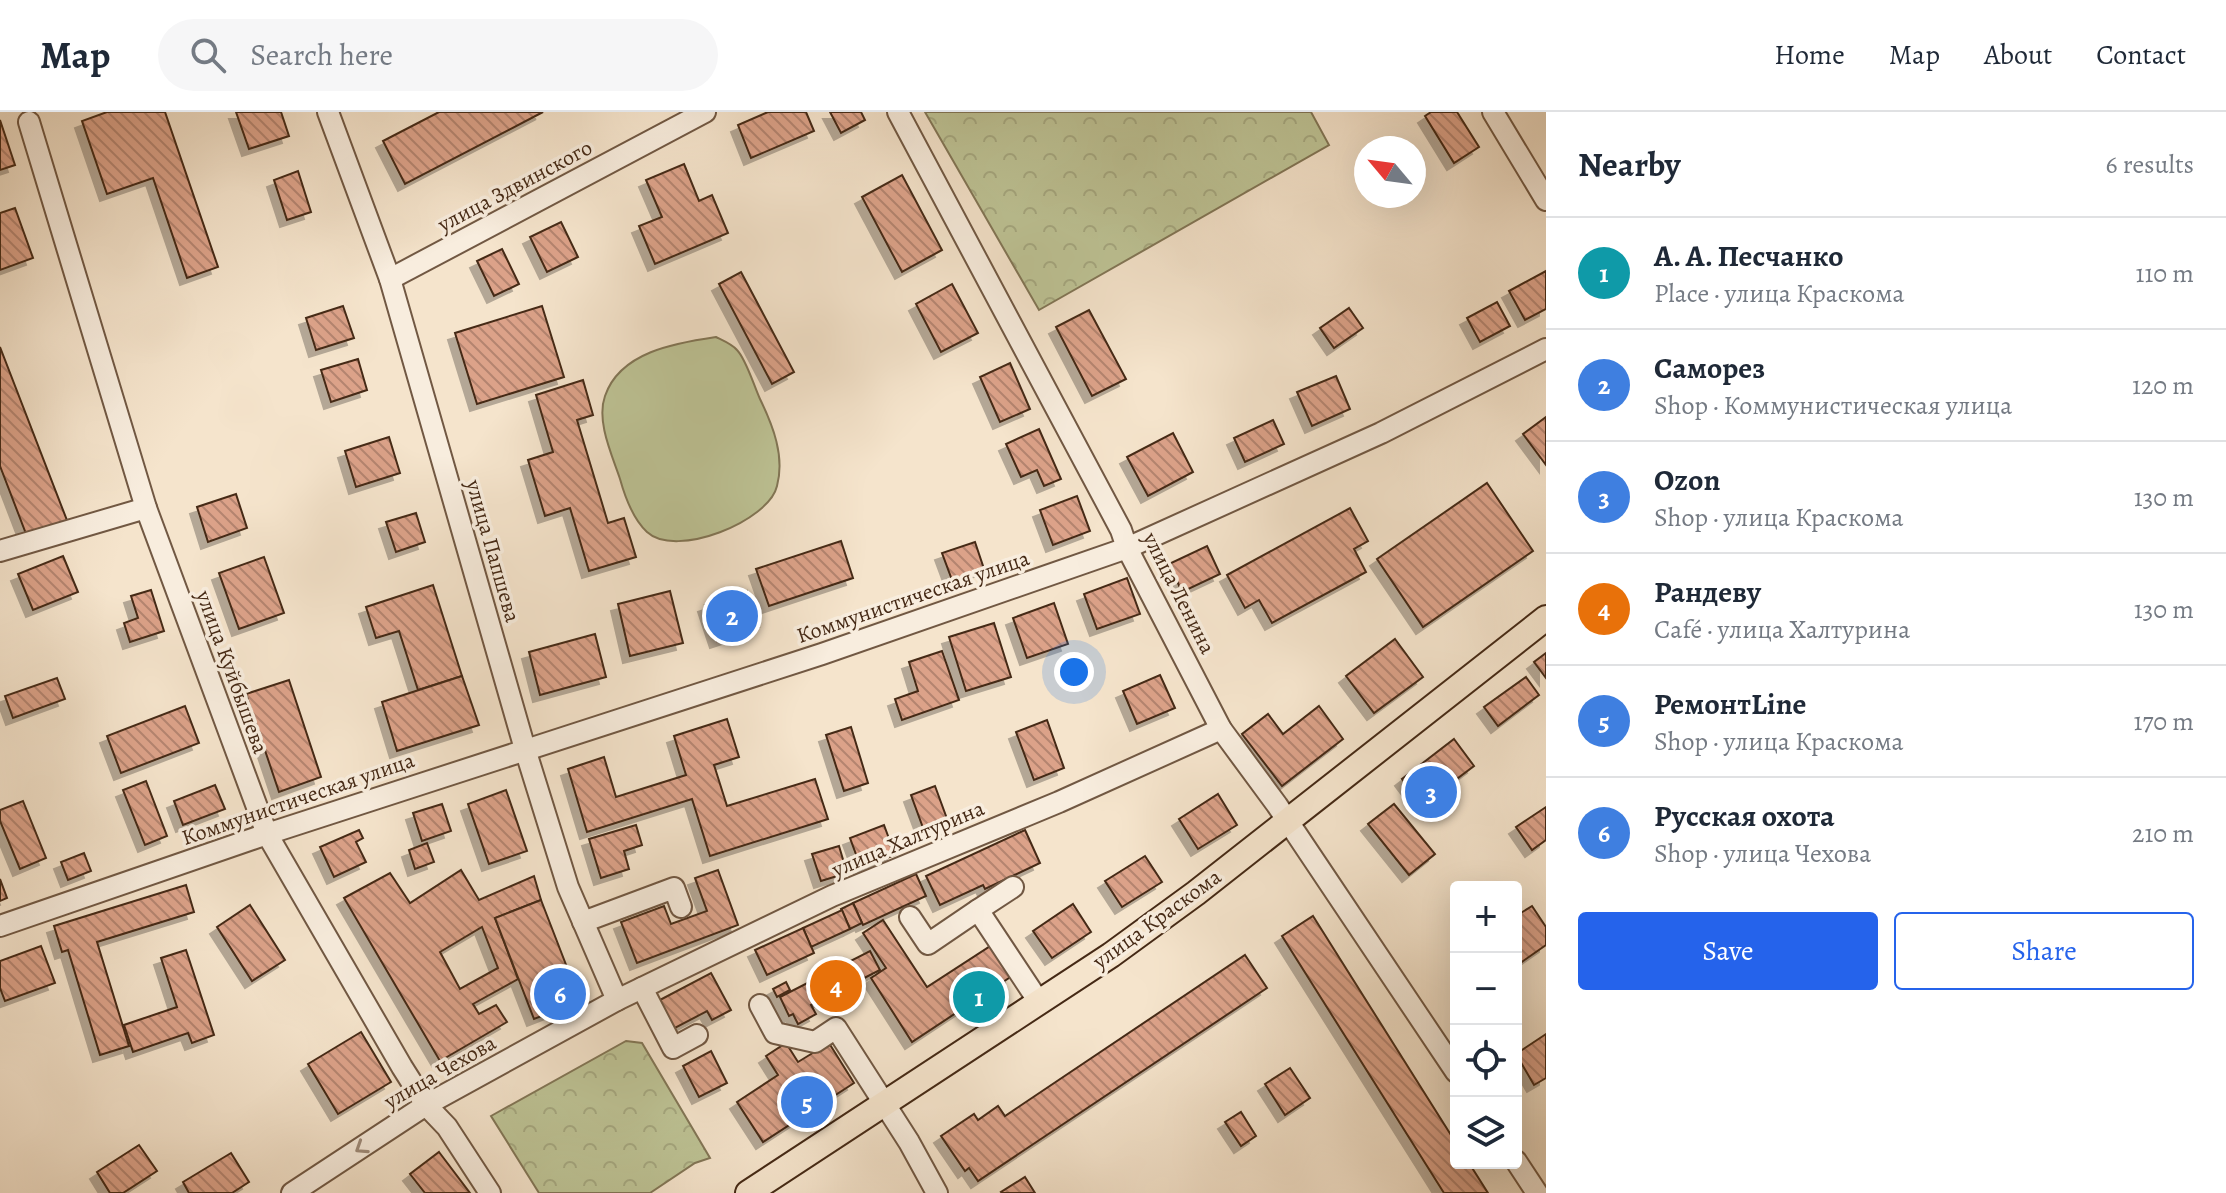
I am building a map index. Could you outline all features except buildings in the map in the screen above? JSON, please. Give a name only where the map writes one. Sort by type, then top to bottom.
[{"type":"main road","name":"улица Краскома","points":[[748,1193],[773,1186],[885,1104],[1159,920],[1546,618]]},
{"type":"street","name":"улица Папшева","points":[[328,112],[390,279],[525,749],[568,887],[617,1000]]},
{"type":"street","name":"улица Здвинского","points":[[390,279],[705,112]]},
{"type":"street","name":"улица Ленина","points":[[898,112],[1121,530],[1127,548],[1221,729],[1287,821],[1450,1063]]},
{"type":"street","points":[[1493,112],[1546,200]]},
{"type":"street","name":"улица Куйбышева","points":[[29,115],[146,508],[267,834],[426,1105],[447,1127],[490,1193]]},
{"type":"street","name":"Коммунистическая улица","points":[[0,926],[267,834],[822,654],[1127,548],[1381,433],[1546,349]]},
{"type":"street","points":[[0,551],[146,508]]},
{"type":"street","name":"улица Халтурина","points":[[617,1000],[832,896],[1059,802],[1221,729]]},
{"type":"street","points":[[910,917],[928,944],[1013,887]]},
{"type":"street","points":[[583,922],[674,888],[681,907]]},
{"type":"street","points":[[978,910],[1039,1002]]},
{"type":"street","points":[[642,988],[673,1048],[697,1035]]},
{"type":"street","name":"улица Чехова","points":[[292,1193],[426,1105],[617,1000]]},
{"type":"street","points":[[760,1005],[775,1033],[815,1042],[836,1028],[937,1193]]},
{"type":"street","points":[[1521,1169],[1537,1193]]},
{"type":"green space","points":[[925,112],[1311,112],[1329,145],[1039,310]]},
{"type":"green space","points":[[716,337],[732,346],[747,366],[779,452],[777,486],[757,512],[740,523],[699,539],[661,539],[642,527],[627,500],[604,427],[605,396],[612,381],[623,369],[651,352]]},
{"type":"green space","points":[[626,1041],[642,1043],[710,1158],[695,1163],[650,1193],[539,1193],[491,1116]]},
{"type":"place","name":"Саморез","points":[[732,616]]},
{"type":"place","name":"Ozon","points":[[1431,792]]},
{"type":"place","name":"Рандеву","points":[[836,986]]},
{"type":"place","name":"Русская охота","points":[[560,994]]},
{"type":"place","name":"А. А. Песчанко","points":[[979,997]]},
{"type":"place","name":"РемонтLine","points":[[807,1102]]}]
